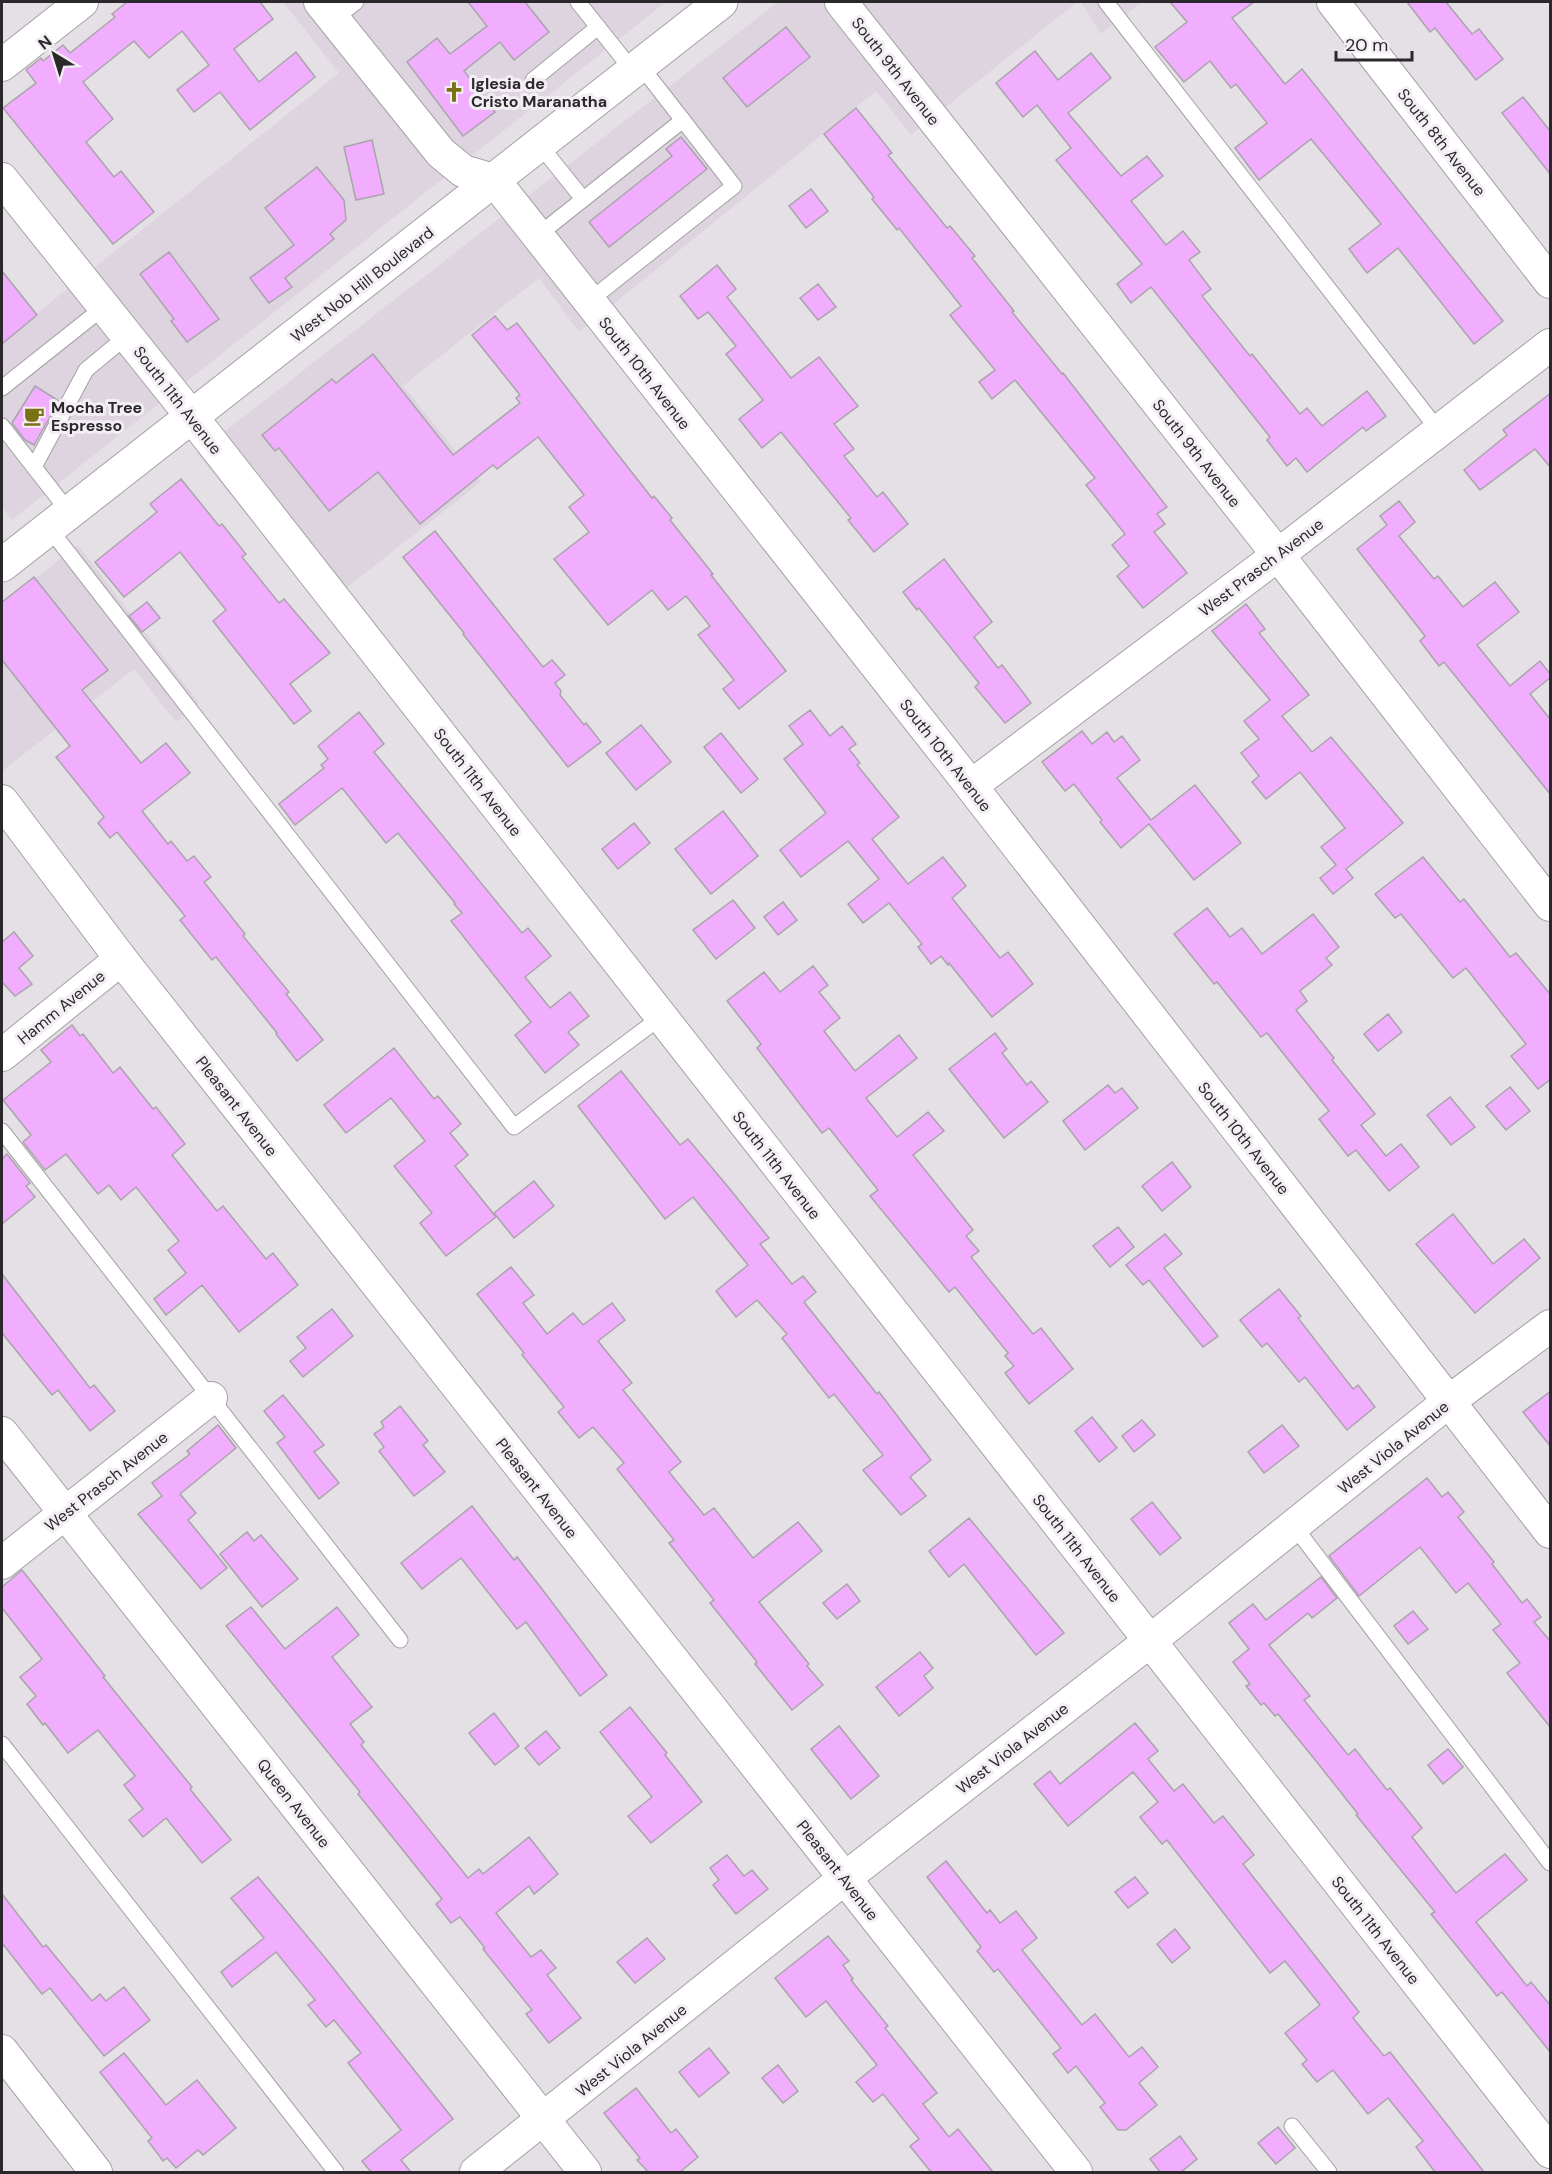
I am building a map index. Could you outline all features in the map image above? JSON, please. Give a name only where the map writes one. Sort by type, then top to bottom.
[{"type":"main road","name":"West Nob Hill Boulevard","points":[[2,566],[721,2]]},
{"type":"street","points":[[2,65],[82,2]]},
{"type":"street","name":"South 9th Avenue","points":[[841,2],[1551,905]]},
{"type":"street","name":"South 8th Avenue","points":[[1333,2],[1551,282]]},
{"type":"street","points":[[336,7],[441,153],[463,171],[494,180]]},
{"type":"street","name":"South 11th Avenue","points":[[2,179],[192,417],[1551,2152]]},
{"type":"street","name":"South 10th Avenue","points":[[494,180],[1551,1532]]},
{"type":"street","name":"West Prasch Avenue","points":[[970,786],[1278,555],[1551,345]]},
{"type":"street","name":"Pleasant Avenue","points":[[2,801],[121,958],[1076,2172]]},
{"type":"street","name":"Hamm Avenue","points":[[2,1055],[121,958]]},
{"type":"street","name":"West Viola Avenue","points":[[476,2172],[844,1878],[1150,1641],[1449,1402],[1551,1326]]},
{"type":"street","name":"West Prasch Avenue","points":[[2,1563],[211,1398]]},
{"type":"street","name":"Queen Avenue","points":[[2,1433],[585,2172]]},
{"type":"street","points":[[2,2051],[96,2172]]},
{"type":"lane","points":[[578,2],[683,120],[734,186],[589,302]]},
{"type":"lane","points":[[1106,2],[1439,431]]},
{"type":"lane","points":[[533,80],[598,27]]},
{"type":"lane","points":[[537,236],[683,120]]},
{"type":"lane","points":[[539,144],[583,200]]},
{"type":"lane","points":[[2,388],[104,307]]},
{"type":"lane","points":[[34,467],[86,370],[127,336]]},
{"type":"lane","points":[[2,426],[34,467],[59,520],[514,1127],[661,1017]]},
{"type":"lane","points":[[2,1131],[400,1640]]},
{"type":"lane","points":[[1294,1526],[1551,1863]]},
{"type":"lane","points":[[2,1744],[336,2172]]},
{"type":"lane","points":[[1292,2126],[1329,2172]]},
{"type":"shaded area","points":[[283,2],[666,2],[12,520],[2,507],[2,341],[339,73]]},
{"type":"shaded area","points":[[778,2],[1077,2],[911,135],[876,91],[579,332],[539,278],[403,386],[481,482],[321,608],[197,453]]},
{"type":"shaded area","points":[[1081,2],[1142,2],[1101,34]]},
{"type":"shaded area","points":[[78,545],[199,703],[176,722],[134,669],[2,771],[2,605]]},
{"type":"building","points":[[127,2],[260,2],[273,19],[234,49],[259,82],[296,52],[315,77],[250,130],[220,92],[194,112],[177,90],[209,65],[182,31],[149,58],[134,41],[83,82],[113,119],[86,142],[114,177],[121,171],[154,212],[113,244],[3,108],[36,83],[26,70],[41,58],[43,61],[63,45],[70,53],[115,17],[112,14]]},
{"type":"building","points":[[468,2],[525,2],[549,32],[514,60],[500,42],[464,71],[495,112],[463,136],[407,62],[437,38],[450,54],[487,26]]},
{"type":"building","points":[[1170,2],[1254,2],[1232,18],[1285,84],[1302,69],[1503,321],[1474,344],[1398,248],[1367,273],[1349,249],[1381,224],[1311,139],[1259,180],[1235,148],[1267,123],[1236,84],[1231,88],[1210,61],[1184,82],[1155,47],[1187,22]]},
{"type":"building","points":[[1407,2],[1446,2],[1472,34],[1479,29],[1503,59],[1476,80],[1435,28],[1430,32]]},
{"type":"building","points":[[786,27],[810,57],[747,107],[723,78]]},
{"type":"building","points":[[1035,51],[1058,80],[1091,53],[1111,78],[1068,113],[1121,176],[1147,156],[1163,176],[1131,201],[1166,245],[1183,231],[1200,252],[1189,260],[1211,289],[1202,296],[1300,414],[1307,408],[1322,426],[1367,391],[1386,416],[1366,431],[1363,427],[1307,472],[1296,458],[1287,466],[1267,440],[1270,437],[1151,287],[1131,303],[1117,284],[1142,264],[1056,160],[1071,148],[1037,105],[1023,117],[996,83]]},
{"type":"building","points":[[1523,97],[1551,132],[1551,175],[1502,113]]},
{"type":"building","points":[[856,108],[892,153],[888,155],[947,228],[950,226],[975,256],[972,258],[1014,311],[1012,312],[1063,373],[1167,507],[1157,514],[1165,524],[1154,532],[1187,573],[1143,608],[1117,576],[1129,566],[1112,545],[1125,534],[1086,485],[1095,478],[1015,380],[992,399],[979,382],[995,370],[950,315],[961,306],[899,228],[897,230],[872,199],[874,197],[824,134]]},
{"type":"building","points":[[681,137],[707,169],[609,247],[589,222],[672,156],[666,149]]},
{"type":"building","points":[[372,140],[384,194],[356,200],[344,147]]},
{"type":"building","points":[[317,167],[344,200],[346,220],[330,234],[334,239],[285,278],[292,287],[269,303],[250,278],[294,245],[265,208]]},
{"type":"building","points":[[811,189],[828,211],[806,228],[789,206]]},
{"type":"building","points":[[169,252],[219,319],[187,342],[171,321],[174,319],[140,274]]},
{"type":"building","points":[[717,265],[736,289],[727,297],[791,378],[819,357],[858,406],[834,424],[854,449],[844,456],[877,497],[883,492],[908,524],[874,552],[848,520],[851,518],[781,432],[762,448],[739,419],[763,400],[726,354],[736,346],[708,312],[698,319],[680,296]]},
{"type":"building","points":[[2,271],[37,315],[2,344]]},
{"type":"building","points":[[818,284],[836,307],[818,320],[800,298]]},
{"type":"building","points":[[495,316],[507,330],[517,323],[652,498],[654,496],[672,518],[670,520],[786,671],[739,709],[723,689],[734,680],[698,635],[710,626],[686,596],[668,610],[652,590],[608,625],[554,559],[589,532],[569,507],[584,495],[538,437],[497,469],[493,465],[420,524],[378,472],[329,511],[279,448],[275,451],[262,435],[332,379],[336,383],[373,354],[453,455],[520,403],[516,398],[520,395],[472,335]]},
{"type":"building","name":"Mocha Tree Espresso","points":[[35,386],[59,401],[34,445],[25,440],[12,423]]},
{"type":"building","points":[[1551,393],[1551,468],[1535,449],[1480,490],[1464,470],[1507,435],[1503,430]]},
{"type":"building","points":[[181,479],[219,526],[222,524],[246,554],[242,557],[279,603],[284,599],[330,653],[290,684],[311,711],[294,724],[213,621],[226,610],[180,552],[124,597],[95,562],[157,512],[150,504]]},
{"type":"building","points":[[1399,501],[1415,522],[1399,536],[1434,579],[1438,576],[1463,607],[1495,582],[1519,612],[1477,645],[1510,686],[1540,661],[1551,675],[1530,694],[1551,720],[1551,795],[1444,662],[1439,666],[1420,641],[1425,636],[1357,549],[1387,525],[1380,516]]},
{"type":"building","points":[[435,531],[543,667],[552,660],[565,675],[555,683],[561,691],[560,695],[601,742],[568,767],[403,557]]},
{"type":"building","points":[[944,559],[992,622],[974,637],[998,668],[1002,665],[1031,703],[1005,723],[975,687],[979,683],[919,608],[917,610],[903,592]]},
{"type":"building","points":[[34,577],[108,670],[82,690],[141,763],[166,743],[190,773],[142,811],[168,844],[171,841],[187,861],[194,856],[211,877],[204,882],[245,934],[243,936],[289,992],[286,994],[323,1040],[297,1061],[216,957],[212,960],[180,920],[185,916],[117,832],[110,838],[98,823],[104,817],[56,757],[70,746],[2,660],[2,602]]},
{"type":"building","points":[[147,602],[160,618],[142,632],[129,616]]},
{"type":"building","points":[[1246,604],[1265,629],[1259,633],[1309,695],[1282,716],[1312,752],[1331,737],[1403,823],[1346,869],[1353,878],[1333,894],[1320,878],[1336,865],[1321,847],[1345,828],[1300,772],[1266,799],[1252,782],[1259,776],[1241,753],[1259,739],[1244,721],[1270,700],[1212,631]]},
{"type":"building","points":[[810,710],[830,736],[842,726],[856,744],[849,749],[860,763],[857,765],[899,817],[872,839],[908,884],[943,857],[966,886],[952,898],[1000,958],[1008,952],[1033,984],[992,1017],[941,956],[931,964],[918,947],[922,944],[889,903],[863,923],[848,904],[879,879],[848,841],[801,877],[780,850],[826,813],[784,759],[803,744],[789,726]]},
{"type":"building","points":[[359,712],[384,744],[374,752],[522,933],[528,928],[551,956],[525,977],[550,1008],[570,992],[589,1016],[568,1032],[579,1045],[545,1073],[515,1035],[531,1022],[451,921],[462,913],[398,833],[386,843],[342,788],[295,825],[279,804],[324,768],[321,765],[328,759],[318,746]]},
{"type":"building","points":[[641,725],[671,762],[636,790],[606,753]]},
{"type":"building","points":[[1082,731],[1092,744],[1107,732],[1114,742],[1122,736],[1140,760],[1117,778],[1151,820],[1195,785],[1241,843],[1194,880],[1149,824],[1121,848],[1074,784],[1065,791],[1042,762]]},
{"type":"building","points":[[721,733],[758,779],[741,793],[704,747]]},
{"type":"building","points":[[723,811],[758,856],[711,894],[675,849]]},
{"type":"building","points":[[634,823],[650,843],[618,869],[602,849]]},
{"type":"building","points":[[1423,857],[1460,902],[1464,899],[1510,957],[1516,953],[1551,995],[1551,1079],[1538,1089],[1511,1056],[1526,1044],[1466,968],[1453,978],[1401,914],[1395,918],[1375,894]]},
{"type":"building","points":[[733,900],[755,928],[716,959],[693,930]]},
{"type":"building","points":[[783,902],[797,920],[778,935],[764,917]]},
{"type":"building","points":[[1207,908],[1230,937],[1242,928],[1262,954],[1313,914],[1339,947],[1326,958],[1332,965],[1300,991],[1307,1001],[1296,1010],[1375,1114],[1361,1125],[1386,1156],[1401,1144],[1419,1167],[1389,1191],[1356,1150],[1348,1156],[1319,1119],[1329,1111],[1267,1033],[1261,1037],[1217,982],[1214,984],[1174,934]]},
{"type":"building","points":[[14,932],[33,956],[19,968],[32,984],[15,996],[2,982],[2,942]]},
{"type":"building","points":[[813,966],[828,985],[819,992],[840,1018],[824,1031],[855,1071],[899,1035],[917,1058],[866,1098],[897,1137],[928,1112],[944,1131],[913,1155],[973,1230],[966,1236],[979,1251],[971,1257],[1033,1334],[1041,1328],[1073,1369],[1029,1404],[1005,1373],[1014,1366],[1005,1356],[1008,1353],[955,1287],[949,1292],[870,1196],[878,1190],[829,1128],[822,1133],[757,1048],[761,1044],[727,1001],[764,972],[780,992]]},
{"type":"building","points":[[1388,1014],[1402,1032],[1378,1051],[1364,1034]]},
{"type":"building","points":[[72,1025],[80,1036],[83,1034],[113,1073],[120,1067],[153,1109],[156,1107],[185,1144],[172,1155],[217,1211],[223,1206],[266,1259],[273,1253],[298,1285],[239,1332],[202,1285],[166,1315],[154,1299],[186,1273],[168,1250],[179,1241],[136,1187],[121,1200],[109,1185],[98,1194],[66,1154],[45,1170],[23,1142],[31,1135],[3,1100],[51,1062],[41,1050]]},
{"type":"building","points":[[995,1033],[1007,1049],[1002,1053],[1027,1085],[1031,1081],[1048,1102],[1004,1138],[949,1069]]},
{"type":"building","points":[[394,1048],[434,1099],[438,1096],[461,1124],[450,1133],[468,1155],[455,1166],[496,1217],[446,1256],[420,1223],[432,1213],[394,1166],[425,1141],[391,1098],[346,1133],[324,1105]]},
{"type":"building","points":[[621,1071],[680,1145],[688,1139],[729,1188],[769,1238],[760,1244],[792,1284],[803,1276],[816,1292],[804,1302],[877,1394],[879,1392],[931,1460],[910,1477],[926,1496],[901,1515],[863,1470],[883,1455],[834,1394],[829,1398],[782,1338],[787,1334],[757,1300],[736,1317],[716,1291],[748,1265],[693,1197],[665,1219],[578,1106]]},
{"type":"building","points":[[1108,1085],[1115,1093],[1122,1088],[1138,1108],[1085,1150],[1063,1121]]},
{"type":"building","points":[[1510,1087],[1530,1111],[1506,1130],[1486,1106]]},
{"type":"building","points":[[1450,1097],[1475,1127],[1451,1145],[1427,1115]]},
{"type":"building","points":[[7,1154],[30,1183],[26,1186],[35,1197],[2,1224],[2,1159]]},
{"type":"building","points":[[1172,1162],[1191,1187],[1162,1211],[1142,1186]]},
{"type":"building","points":[[534,1181],[554,1206],[514,1238],[494,1213]]},
{"type":"building","points":[[1453,1214],[1493,1264],[1524,1239],[1540,1258],[1475,1313],[1416,1244]]},
{"type":"building","points":[[1118,1227],[1134,1247],[1110,1267],[1093,1246]]},
{"type":"building","points":[[1165,1234],[1182,1254],[1164,1268],[1218,1336],[1203,1347],[1149,1280],[1143,1285],[1126,1265]]},
{"type":"building","points":[[511,1267],[534,1295],[523,1303],[547,1334],[573,1313],[583,1325],[612,1303],[625,1320],[598,1341],[632,1383],[623,1390],[681,1462],[669,1472],[704,1515],[714,1508],[753,1558],[798,1522],[822,1551],[759,1602],[823,1685],[792,1710],[710,1603],[714,1600],[669,1543],[674,1540],[617,1469],[624,1463],[593,1427],[579,1438],[558,1412],[564,1407],[477,1294]]},
{"type":"building","points":[[2,1274],[90,1388],[94,1385],[115,1411],[90,1431],[58,1390],[52,1395],[2,1333]]},
{"type":"building","points":[[1279,1289],[1301,1316],[1298,1318],[1353,1389],[1358,1385],[1375,1407],[1347,1430],[1305,1377],[1299,1382],[1267,1343],[1262,1347],[1240,1320]]},
{"type":"building","points":[[332,1309],[353,1336],[303,1377],[290,1361],[306,1348],[297,1337]]},
{"type":"building","points":[[1551,1391],[1551,1447],[1523,1412]]},
{"type":"building","points":[[283,1395],[324,1445],[314,1452],[339,1483],[319,1499],[277,1443],[285,1437],[264,1411]]},
{"type":"building","points":[[400,1406],[428,1441],[423,1445],[445,1472],[414,1496],[379,1451],[384,1447],[374,1434],[384,1427],[381,1422]]},
{"type":"building","points":[[1092,1417],[1117,1448],[1099,1462],[1075,1431]]},
{"type":"building","points":[[1142,1420],[1155,1435],[1134,1452],[1122,1436]]},
{"type":"building","points":[[218,1425],[236,1448],[180,1494],[196,1513],[188,1520],[227,1568],[201,1589],[138,1514],[162,1496],[152,1483],[190,1454],[187,1451]]},
{"type":"building","points":[[1282,1425],[1299,1446],[1264,1473],[1248,1452]]},
{"type":"building","points":[[1427,1478],[1442,1497],[1448,1492],[1464,1512],[1458,1517],[1494,1562],[1492,1564],[1522,1603],[1527,1599],[1541,1617],[1534,1622],[1551,1642],[1551,1728],[1507,1673],[1520,1663],[1493,1630],[1501,1624],[1468,1583],[1456,1593],[1420,1547],[1359,1596],[1329,1556]]},
{"type":"building","points":[[1152,1502],[1181,1538],[1160,1555],[1131,1519]]},
{"type":"building","points":[[472,1506],[514,1560],[517,1557],[607,1675],[580,1696],[526,1622],[517,1629],[461,1558],[422,1589],[401,1563]]},
{"type":"building","points":[[969,1518],[1064,1633],[1036,1655],[964,1564],[949,1577],[929,1551]]},
{"type":"building","points":[[247,1532],[254,1541],[261,1535],[298,1579],[262,1607],[220,1554]]},
{"type":"building","points":[[22,1570],[231,1840],[202,1863],[166,1818],[143,1837],[129,1820],[143,1809],[124,1785],[135,1776],[98,1730],[68,1753],[27,1704],[36,1696],[20,1677],[42,1659],[2,1608],[2,1587]]},
{"type":"building","points":[[1321,1577],[1337,1598],[1312,1618],[1308,1613],[1269,1645],[1310,1696],[1304,1700],[1348,1755],[1355,1749],[1387,1790],[1390,1788],[1422,1828],[1412,1837],[1456,1893],[1505,1854],[1527,1880],[1476,1922],[1527,1986],[1531,1982],[1551,2006],[1551,2053],[1502,1992],[1497,1996],[1431,1914],[1435,1912],[1278,1714],[1275,1716],[1264,1703],[1261,1705],[1246,1686],[1250,1684],[1233,1662],[1249,1649],[1229,1623],[1253,1604],[1266,1620]]},
{"type":"building","points":[[847,1584],[860,1601],[837,1619],[823,1603]]},
{"type":"building","points":[[251,1607],[285,1649],[337,1607],[359,1635],[332,1657],[372,1707],[350,1724],[364,1742],[361,1745],[468,1878],[479,1869],[483,1874],[529,1837],[558,1874],[534,1894],[529,1886],[496,1913],[531,1957],[541,1950],[556,1968],[547,1975],[581,2018],[549,2043],[526,2014],[532,2010],[483,1949],[485,1948],[460,1917],[451,1923],[436,1904],[442,1899],[358,1794],[360,1792],[226,1626]]},
{"type":"building","points":[[1413,1611],[1428,1629],[1408,1644],[1394,1626]]},
{"type":"building","points":[[920,1652],[933,1668],[924,1676],[933,1688],[899,1716],[876,1687]]},
{"type":"building","points":[[630,1707],[702,1802],[651,1843],[628,1816],[652,1797],[600,1732]]},
{"type":"building","points":[[494,1713],[519,1746],[495,1765],[469,1733]]},
{"type":"building","points":[[1135,1723],[1158,1751],[1148,1759],[1174,1791],[1183,1784],[1214,1823],[1223,1816],[1254,1855],[1243,1864],[1359,2012],[1353,2018],[1384,2056],[1390,2052],[1484,2172],[1435,2172],[1416,2147],[1423,2141],[1388,2098],[1368,2114],[1333,2070],[1317,2082],[1302,2064],[1307,2060],[1285,2033],[1320,2005],[1285,1961],[1270,1973],[1167,1840],[1162,1844],[1140,1817],[1158,1802],[1133,1772],[1068,1826],[1034,1784],[1050,1771],[1060,1784]]},
{"type":"building","points":[[839,1726],[879,1776],[851,1799],[811,1749]]},
{"type":"building","points":[[546,1731],[560,1748],[539,1765],[525,1748]]},
{"type":"building","points":[[1448,1749],[1463,1767],[1443,1784],[1428,1765]]},
{"type":"building","points":[[727,1855],[744,1876],[752,1870],[768,1889],[736,1914],[713,1885],[719,1880],[710,1868]]},
{"type":"building","points":[[946,1861],[987,1913],[990,1910],[1000,1923],[1016,1911],[1037,1938],[1022,1950],[1082,2025],[1095,2014],[1129,2057],[1142,2047],[1158,2067],[1139,2083],[1157,2105],[1126,2130],[1118,2130],[1100,2107],[1105,2103],[1076,2066],[1068,2073],[1053,2054],[1061,2048],[998,1969],[994,1972],[977,1951],[981,1947],[927,1877]]},
{"type":"building","points":[[258,1877],[453,2119],[401,2160],[411,2172],[371,2172],[362,2161],[401,2130],[348,2063],[361,2053],[334,2020],[326,2027],[308,2005],[315,2000],[276,1952],[232,1987],[221,1972],[264,1938],[231,1898]]},
{"type":"building","points":[[1135,1877],[1148,1893],[1128,1908],[1115,1892]]},
{"type":"building","points":[[2,1894],[43,1947],[46,1945],[92,2001],[100,1994],[106,2001],[124,1987],[150,2020],[104,2056],[50,1988],[42,1994],[2,1943]]},
{"type":"building","points":[[1175,1929],[1190,1948],[1172,1963],[1157,1944]]},
{"type":"building","points":[[828,1936],[849,1961],[843,1965],[853,1979],[851,1980],[888,2026],[885,2028],[937,2093],[923,2104],[949,2137],[958,2129],[993,2172],[931,2172],[910,2146],[919,2139],[883,2094],[873,2102],[856,2082],[877,2065],[826,2001],[806,2017],[775,1978]]},
{"type":"building","points":[[647,1938],[665,1959],[635,1983],[617,1962]]},
{"type":"building","points":[[709,2048],[729,2073],[699,2097],[679,2072]]},
{"type":"building","points":[[124,2053],[166,2105],[197,2080],[236,2128],[203,2155],[198,2150],[176,2168],[167,2158],[163,2161],[148,2141],[152,2138],[100,2072]]},
{"type":"building","points":[[778,2065],[798,2091],[783,2103],[762,2078]]},
{"type":"building","points":[[636,2088],[671,2133],[676,2129],[698,2157],[680,2172],[648,2172],[637,2160],[640,2158],[604,2113]]},
{"type":"building","points":[[1278,2127],[1295,2148],[1276,2164],[1258,2143]]},
{"type":"building","points":[[1180,2136],[1197,2159],[1181,2172],[1160,2172],[1150,2159]]},
{"type":"place","name":"Iglesia de Cristo Maranatha","points":[[454,92]]},
{"type":"place","name":"Mocha Tree Espresso","points":[[34,416]]}]
